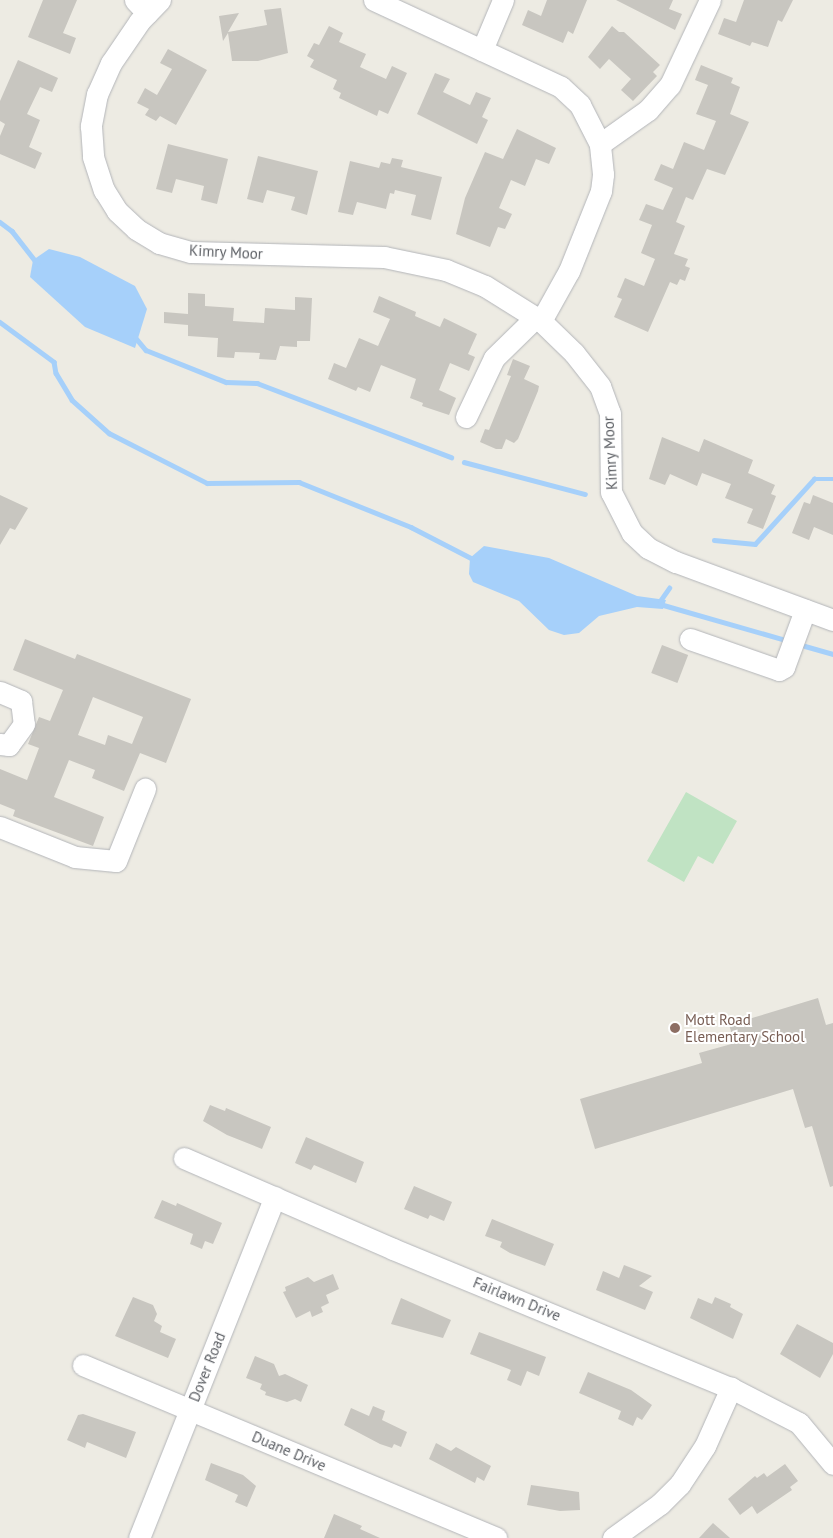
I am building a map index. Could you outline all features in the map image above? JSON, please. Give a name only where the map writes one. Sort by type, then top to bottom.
[{"type":"street","points":[[374,0],[560,87],[580,104],[600,144],[603,174],[601,191],[570,271],[538,319],[494,358],[466,417]]},
{"type":"street","points":[[482,50],[503,0]]},
{"type":"street","points":[[600,144],[648,110],[670,85],[710,0]]},
{"type":"street","name":"Kimry Moor","points":[[147,4],[111,63],[97,94],[91,126],[92,157],[100,182],[117,211],[136,229],[158,243],[191,252],[384,256],[446,270],[485,286],[538,319],[574,353],[600,386],[610,413],[611,492],[632,533],[648,548],[676,562],[833,620]]},
{"type":"street","points":[[690,640],[779,670],[784,667],[805,610]]},
{"type":"street","points":[[0,692],[22,701],[24,724],[9,744],[0,744]]},
{"type":"street","points":[[0,827],[74,857],[100,862],[116,861],[145,789]]},
{"type":"street","name":"Fairlawn Drive","points":[[184,1158],[731,1388],[799,1423],[833,1464]]},
{"type":"street","name":"Dover Road","points":[[139,1538],[275,1197]]},
{"type":"street","name":"Duane Drive","points":[[83,1365],[496,1538]]},
{"type":"street","points":[[613,1538],[660,1504],[680,1484],[705,1446],[731,1388]]},
{"type":"green space","points":[[686,792],[737,821],[713,864],[698,856],[684,882],[647,861]]},
{"type":"water","points":[[49,249],[80,257],[135,286],[147,309],[135,348],[85,327],[30,277],[33,260]]},
{"type":"water","points":[[484,546],[549,558],[637,596],[666,600],[663,609],[637,607],[599,616],[579,633],[564,635],[549,630],[519,601],[473,582],[469,574],[470,558]]},
{"type":"building","points":[[43,0],[77,0],[63,33],[76,38],[70,54],[28,37]]},
{"type":"building","points":[[547,0],[587,0],[573,34],[568,31],[563,43],[522,25],[528,10],[541,16]]},
{"type":"building","points":[[616,0],[673,0],[669,9],[682,14],[675,30]]},
{"type":"building","points":[[744,0],[793,0],[782,22],[778,20],[768,47],[752,42],[750,46],[718,34],[724,18],[736,22]]},
{"type":"building","points":[[281,8],[288,53],[258,61],[232,61],[228,33],[223,41],[219,16],[239,13],[228,32],[267,25],[264,10]]},
{"type":"building","points":[[329,26],[343,33],[339,42],[366,54],[360,67],[386,79],[392,66],[407,73],[388,114],[379,110],[377,116],[339,98],[341,93],[333,89],[337,80],[310,67],[314,60],[307,56],[314,43],[319,45]]},
{"type":"building","points":[[612,26],[619,32],[624,32],[660,65],[653,72],[657,76],[633,101],[621,90],[631,79],[609,59],[600,69],[588,57]]},
{"type":"building","points":[[168,49],[207,70],[176,125],[160,116],[156,121],[145,115],[149,109],[137,103],[145,88],[157,95],[172,69],[160,63]]},
{"type":"building","points":[[18,60],[58,78],[52,92],[40,87],[27,114],[40,120],[29,147],[42,153],[35,169],[0,154],[0,136],[5,124],[0,121],[0,101]]},
{"type":"building","points":[[701,65],[733,78],[731,83],[740,87],[730,114],[749,122],[725,175],[707,169],[693,200],[686,197],[676,222],[685,226],[674,254],[688,259],[685,266],[690,268],[685,281],[680,279],[677,285],[670,282],[648,332],[614,317],[622,299],[617,297],[625,278],[644,286],[655,259],[641,253],[652,225],[639,220],[646,204],[663,210],[673,188],[654,180],[661,164],[673,169],[684,142],[704,150],[716,121],[696,114],[708,85],[695,80]]},
{"type":"building","points":[[435,73],[450,79],[443,92],[470,105],[476,92],[491,98],[482,117],[488,120],[477,144],[417,114]]},
{"type":"building","points":[[517,129],[556,148],[549,164],[536,159],[525,186],[511,180],[499,208],[512,214],[505,229],[498,227],[490,247],[456,234],[465,198],[485,152],[503,159]]},
{"type":"building","points":[[168,144],[228,159],[217,204],[201,200],[204,186],[176,179],[172,193],[156,189]]},
{"type":"building","points":[[258,156],[318,171],[307,215],[291,210],[295,197],[267,190],[263,203],[247,199]]},
{"type":"building","points":[[392,158],[403,160],[401,167],[442,177],[431,220],[411,215],[416,195],[395,190],[394,194],[390,193],[386,209],[357,202],[353,215],[338,212],[350,161],[379,168],[381,162],[390,164]]},
{"type":"building","points":[[188,293],[205,294],[205,306],[234,308],[233,321],[264,323],[265,308],[295,310],[295,297],[312,298],[310,341],[297,341],[297,347],[280,346],[276,360],[259,359],[260,353],[235,352],[234,358],[217,357],[218,338],[188,336],[188,325],[164,323],[164,312],[188,314]]},
{"type":"building","points":[[379,296],[416,312],[415,316],[440,327],[444,318],[477,334],[468,354],[475,357],[469,371],[450,363],[439,390],[456,398],[449,415],[422,406],[423,403],[410,398],[416,379],[381,365],[370,392],[358,387],[356,391],[328,379],[334,363],[346,368],[359,338],[378,346],[390,319],[373,312]]},
{"type":"building","points":[[513,359],[530,366],[524,379],[539,386],[518,439],[514,443],[506,439],[502,449],[496,449],[480,442],[485,429],[489,430],[511,376],[507,375]]},
{"type":"building","points":[[662,437],[699,452],[704,439],[753,460],[748,473],[775,485],[771,494],[776,496],[763,529],[747,523],[753,509],[725,498],[731,484],[702,473],[697,486],[670,474],[665,485],[649,479]]},
{"type":"building","points":[[0,495],[28,508],[15,530],[10,528],[0,545]]},
{"type":"building","points":[[813,495],[833,503],[833,535],[814,527],[809,540],[792,533],[804,502],[810,504]]},
{"type":"building","points":[[25,639],[75,659],[77,654],[191,699],[166,763],[140,753],[124,791],[92,778],[95,770],[69,760],[54,797],[104,817],[93,846],[13,816],[15,810],[0,804],[0,769],[27,780],[39,748],[28,744],[39,717],[50,721],[63,690],[13,670]],"holes":[[[93,697],[143,717],[132,744],[108,735],[105,745],[78,735]]]},
{"type":"building","points":[[662,645],[688,655],[677,683],[651,673]]},
{"type":"building","points":[[818,998],[826,1025],[833,1023],[833,1186],[830,1187],[812,1126],[805,1128],[793,1089],[595,1149],[580,1099],[702,1063],[699,1053],[735,1043],[729,1025]]},
{"type":"building","points":[[210,1105],[225,1111],[226,1108],[271,1127],[262,1149],[227,1135],[203,1121]]},
{"type":"building","points":[[306,1137],[364,1162],[356,1183],[314,1165],[311,1170],[295,1163]]},
{"type":"building","points":[[414,1186],[452,1202],[444,1221],[430,1215],[428,1219],[404,1209]]},
{"type":"building","points":[[162,1200],[176,1206],[177,1203],[222,1223],[213,1244],[205,1241],[202,1249],[190,1244],[193,1234],[154,1218]]},
{"type":"building","points":[[492,1219],[554,1244],[545,1266],[510,1253],[500,1247],[502,1242],[485,1236]]},
{"type":"building","points":[[624,1265],[652,1276],[639,1286],[653,1292],[645,1310],[596,1290],[603,1271],[619,1278]]},
{"type":"building","points":[[333,1274],[339,1289],[326,1295],[329,1303],[321,1307],[323,1312],[312,1317],[310,1311],[296,1318],[283,1292],[286,1291],[285,1287],[308,1277],[314,1282]]},
{"type":"building","points":[[133,1297],[153,1305],[157,1314],[154,1321],[162,1326],[160,1332],[176,1339],[168,1358],[115,1336]]},
{"type":"building","points":[[715,1297],[731,1304],[730,1307],[743,1314],[733,1339],[690,1318],[698,1298],[712,1304]]},
{"type":"building","points":[[401,1298],[451,1320],[443,1338],[391,1324]]},
{"type":"building","points":[[797,1324],[833,1343],[833,1354],[820,1378],[780,1354]]},
{"type":"building","points":[[479,1332],[546,1357],[539,1376],[527,1371],[521,1386],[507,1380],[511,1370],[470,1354]]},
{"type":"building","points":[[255,1356],[274,1364],[279,1376],[285,1374],[308,1385],[301,1402],[295,1399],[287,1402],[265,1395],[266,1392],[260,1389],[262,1384],[246,1378]]},
{"type":"building","points":[[588,1372],[631,1390],[652,1405],[642,1420],[637,1417],[633,1426],[618,1419],[621,1411],[579,1393]]},
{"type":"building","points":[[373,1406],[385,1411],[382,1420],[407,1432],[401,1447],[394,1444],[392,1448],[380,1444],[344,1425],[351,1408],[369,1416]]},
{"type":"building","points":[[83,1414],[136,1432],[126,1458],[87,1442],[85,1448],[67,1440],[78,1415]]},
{"type":"building","points":[[436,1443],[451,1451],[456,1447],[491,1466],[484,1481],[477,1477],[475,1483],[429,1459]]},
{"type":"building","points":[[211,1463],[243,1475],[256,1486],[247,1507],[235,1502],[238,1495],[205,1480]]},
{"type":"building","points":[[785,1464],[798,1481],[790,1487],[792,1490],[757,1514],[752,1506],[740,1515],[728,1499],[755,1476],[757,1478],[764,1473],[767,1477]]},
{"type":"building","points":[[531,1485],[579,1492],[580,1510],[560,1511],[527,1505]]},
{"type":"building","points":[[334,1514],[362,1526],[360,1529],[380,1538],[324,1538]]},
{"type":"building","points":[[713,1523],[730,1538],[699,1538]]},
{"type":"waterway","points":[[0,222],[12,231],[37,263]]},
{"type":"waterway","points":[[0,322],[54,362],[56,373],[72,400],[109,433],[207,483],[299,482],[411,527],[475,560]]},
{"type":"waterway","points":[[135,337],[146,350],[226,382],[257,383],[451,457]]},
{"type":"waterway","points":[[464,462],[585,494]]},
{"type":"waterway","points":[[714,540],[755,544],[814,479],[833,479]]},
{"type":"waterway","points":[[660,601],[669,588]]},
{"type":"waterway","points":[[660,604],[782,639]]},
{"type":"waterway","points":[[805,646],[833,654]]},
{"type":"place","name":"Mott Road Elementary School","points":[[675,1028]]}]
